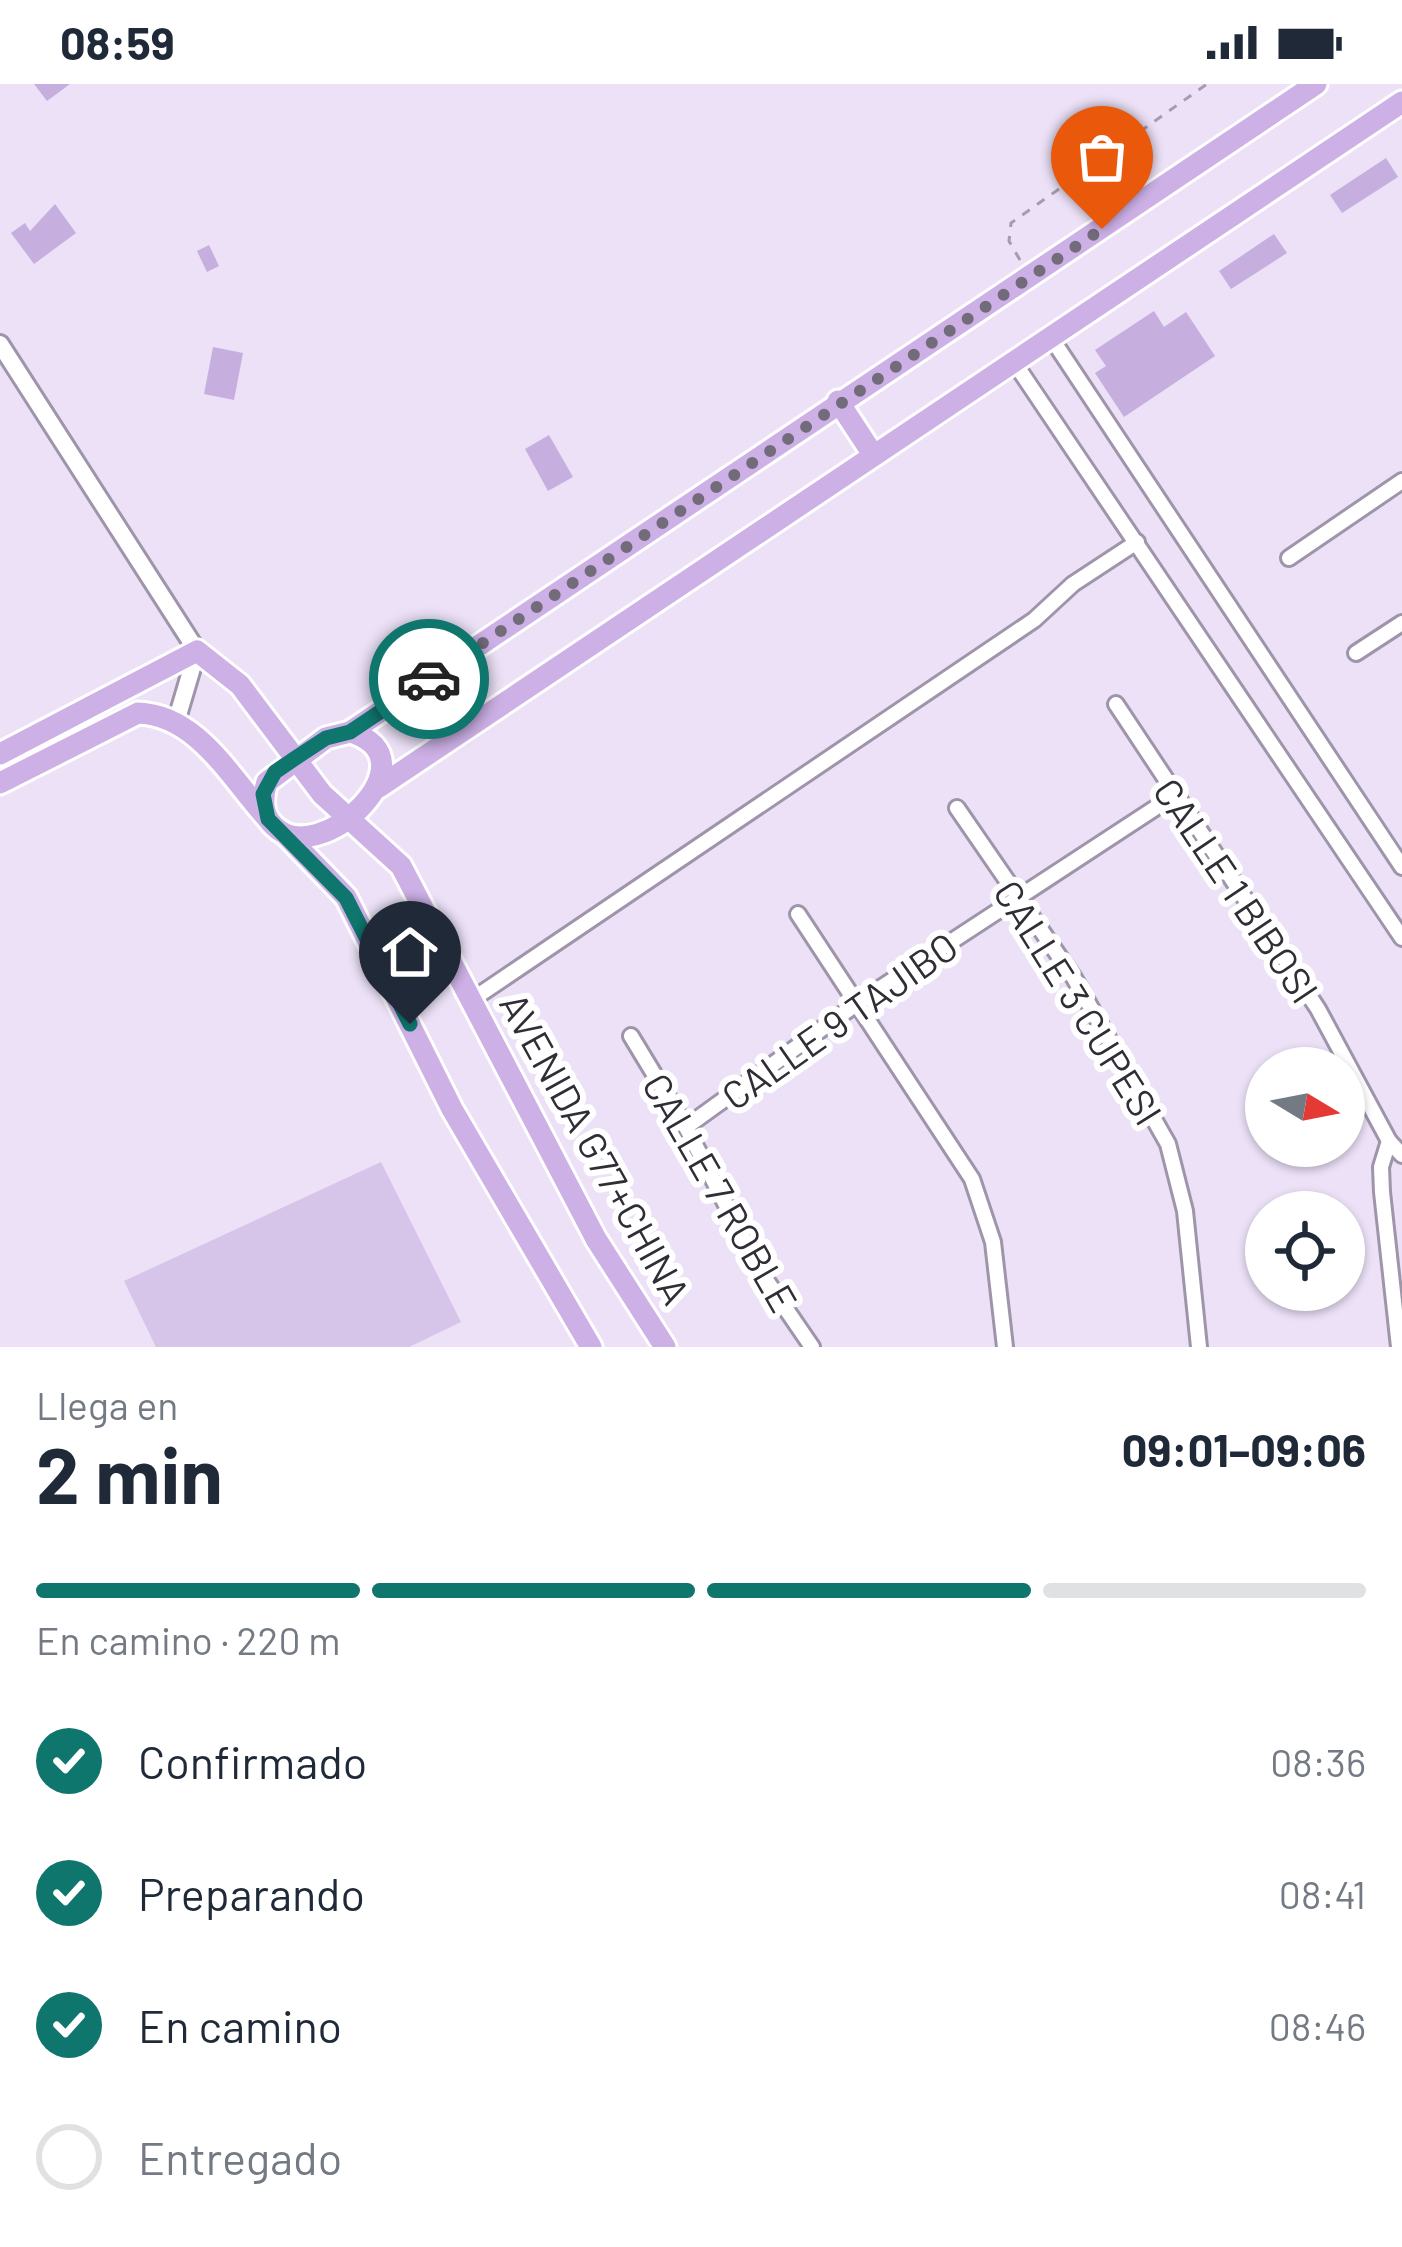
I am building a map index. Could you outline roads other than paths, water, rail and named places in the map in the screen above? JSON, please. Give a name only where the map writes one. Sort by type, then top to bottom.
[{"type":"main road","points":[[268,819],[263,807],[267,782],[294,759],[326,738],[350,732],[1316,84]]},
{"type":"main road","points":[[287,836],[313,836],[349,814],[379,787],[872,453],[1052,339],[1402,102]]},
{"type":"main road","points":[[838,401],[872,453]]},
{"type":"main road","points":[[0,754],[197,650]]},
{"type":"main road","name":"AVENIDA G77+CHINA","points":[[197,650],[240,685],[322,794],[401,866],[596,1239],[665,1347]]},
{"type":"main road","points":[[0,783],[138,713],[176,722],[199,737],[268,819],[346,898],[452,1109],[590,1347]]},
{"type":"main road","points":[[350,732],[373,743],[380,754],[379,787]]},
{"type":"street","points":[[1052,339],[1402,867]]},
{"type":"street","points":[[0,344],[197,650],[176,722]]},
{"type":"street","points":[[1015,362],[1402,938]]},
{"type":"street","points":[[1289,557],[1402,481]]},
{"type":"street","points":[[473,999],[1034,620],[1073,584],[1137,542]]},
{"type":"street","points":[[1356,652],[1402,622]]},
{"type":"street","name":"CALLE 1 BIBOSI","points":[[1116,704],[1172,797],[1318,1010],[1389,1142],[1402,1155]]},
{"type":"street","name":"CALLE 9 TAJIBO","points":[[686,1127],[860,1003],[1172,797]]},
{"type":"street","name":"CALLE 3 CUPESI","points":[[957,808],[1015,899],[1074,978],[1168,1144],[1185,1211],[1199,1347]]},
{"type":"street","points":[[798,914],[972,1179],[993,1242],[1005,1347]]},
{"type":"street","name":"CALLE 7 ROBLE","points":[[632,1036],[686,1127],[760,1271],[812,1347]]},
{"type":"street","points":[[1380,1347],[1399,1344],[1382,1192],[1381,1167],[1389,1142]]}]
